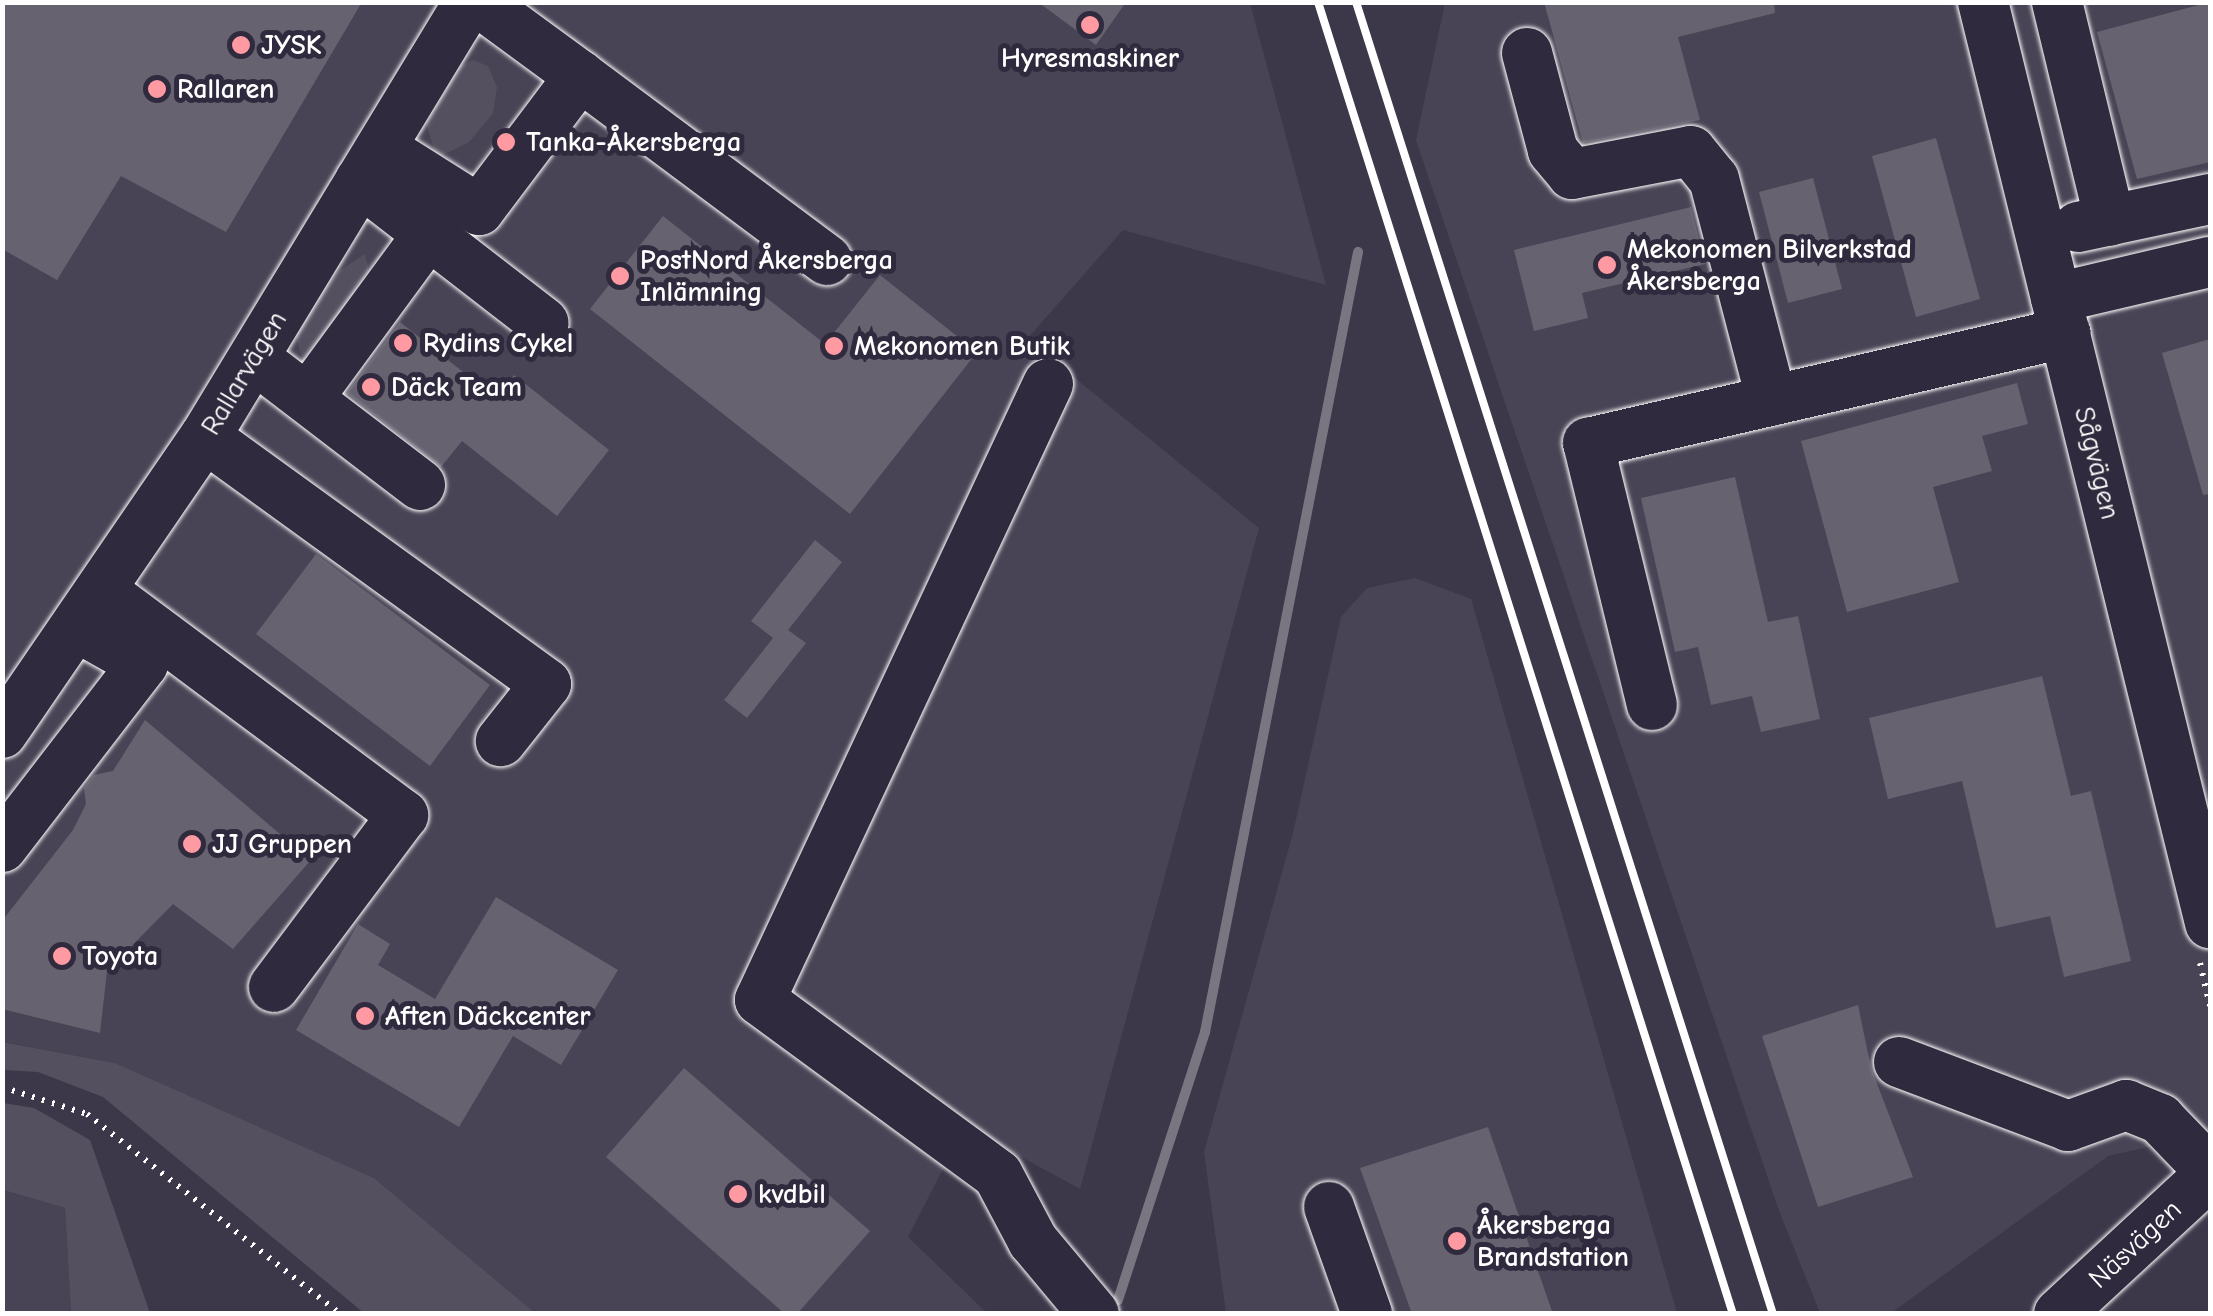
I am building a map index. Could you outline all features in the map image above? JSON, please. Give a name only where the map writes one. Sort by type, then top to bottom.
[{"type":"street","name":"Rallarvägen","points":[[4,725],[92,611],[206,437],[469,2]]},
{"type":"street","points":[[480,2],[827,260]]},
{"type":"street","name":"Sågvägen","points":[[1983,2],[2208,901]]},
{"type":"street","points":[[2058,2],[2110,221]]},
{"type":"street","points":[[1528,53],[1554,151],[1572,174],[1691,152],[1714,178],[1772,401]]},
{"type":"street","points":[[370,165],[478,210],[580,76]]},
{"type":"street","points":[[370,165],[429,232],[544,323]]},
{"type":"street","points":[[2040,234],[2210,199]]},
{"type":"street","points":[[308,398],[429,232]]},
{"type":"street","points":[[1652,705],[1588,443],[1772,401],[2060,316],[2210,262]]},
{"type":"street","points":[[254,358],[420,485]]},
{"type":"street","points":[[1048,384],[760,1000],[998,1176],[1034,1241],[1094,1314]]},
{"type":"street","points":[[206,437],[546,684],[500,741]]},
{"type":"street","points":[[2,848],[143,664],[92,611]]},
{"type":"street","points":[[92,611],[402,815],[274,987]]},
{"type":"street","points":[[1899,1062],[2068,1126],[2126,1105],[2160,1119],[2210,1172]]},
{"type":"street","name":"Näsvägen","points":[[2059,1314],[2210,1172]]},
{"type":"street","points":[[1329,1208],[1367,1314]]},
{"type":"path","points":[[2,1087],[87,1114],[340,1314]]},
{"type":"shaded area","points":[[2,3],[1250,3],[1326,285],[1123,230],[1027,339],[1259,528],[1080,1189],[965,1126],[908,1237],[987,1313],[535,1313],[374,1178],[115,1063],[3,1042]]},
{"type":"shaded area","points":[[1445,3],[2210,3],[2210,1133],[2108,1156],[1891,1313],[1820,1313],[1778,1208],[1416,140]]},
{"type":"shaded area","points":[[473,60],[488,66],[497,87],[493,113],[469,142],[437,158],[426,124],[460,66]]},
{"type":"shaded area","points":[[365,254],[370,275],[313,364],[303,362],[294,329],[339,271]]},
{"type":"shaded area","points":[[1415,578],[1471,599],[1677,1313],[1226,1313],[1204,1152],[1293,833],[1341,617],[1367,588]]},
{"type":"shaded area","points":[[2,1042],[115,1063],[374,1178],[535,1313],[364,1313],[103,1097],[38,1072],[3,1070]]},
{"type":"shaded area","points":[[3,1103],[34,1108],[90,1140],[150,1313],[71,1313],[65,1208],[3,1190]]},
{"type":"shaded area","points":[[2,1190],[65,1208],[71,1313],[3,1313]]},
{"type":"building","name":"Rallaren","points":[[2,2],[362,2],[226,232],[121,176],[57,280],[2,249]]},
{"type":"building","name":"Hyresmaskiner","points":[[1038,2],[1126,2],[1096,45]]},
{"type":"building","points":[[1544,2],[1774,2],[1775,13],[1678,37],[1700,120],[1583,143]]},
{"type":"building","points":[[2210,2],[2210,162],[2137,179],[2097,32]]},
{"type":"building","points":[[1936,138],[1980,299],[1916,317],[1872,156]]},
{"type":"building","points":[[1813,178],[1842,289],[1788,303],[1759,192]]},
{"type":"building","points":[[1691,207],[1705,264],[1582,293],[1588,318],[1534,331],[1514,250]]},
{"type":"building","points":[[663,216],[825,344],[880,275],[977,352],[850,514],[590,309]]},
{"type":"building","points":[[400,322],[496,398],[514,375],[609,450],[557,516],[462,441],[441,467],[347,393]]},
{"type":"building","points":[[2210,339],[2210,494],[2203,495],[2162,353]]},
{"type":"building","points":[[2017,383],[2028,424],[1982,436],[1992,471],[1933,487],[1959,582],[1847,612],[1801,441]]},
{"type":"building","points":[[1735,477],[1768,622],[1798,616],[1820,719],[1761,732],[1752,696],[1711,705],[1698,647],[1675,652],[1641,498]]},
{"type":"building","points":[[815,540],[842,562],[788,630],[806,643],[747,718],[724,700],[773,638],[751,621]]},
{"type":"building","points":[[316,554],[490,685],[430,766],[256,634]]},
{"type":"building","points":[[2042,676],[2071,796],[2091,791],[2131,961],[2064,977],[2050,916],[1996,928],[1962,781],[1888,799],[1869,718]]},
{"type":"building","points":[[145,720],[311,860],[233,949],[173,904],[107,971],[100,1033],[2,1009],[2,921],[73,830],[86,804],[84,788],[94,775],[113,771]]},
{"type":"building","points":[[496,897],[618,970],[561,1065],[513,1036],[459,1127],[296,1030],[358,924],[390,944],[378,965],[435,999]]},
{"type":"building","points":[[1858,1005],[1871,1068],[1913,1177],[1818,1207],[1762,1036]]},
{"type":"building","name":"kvdbil","points":[[684,1068],[870,1231],[797,1314],[785,1314],[606,1157]]},
{"type":"building","name":"Åkersberga Brandstation","points":[[1488,1127],[1553,1314],[1412,1314],[1360,1168]]},
{"type":"waterway","points":[[1118,1300],[1205,1032],[1358,252]]},
{"type":"railway","points":[[1318,2],[1733,1314]]},
{"type":"railway","points":[[1356,2],[1773,1314]]},
{"type":"place","name":"Hyresmaskiner","points":[[1090,25]]},
{"type":"place","name":"JYSK","points":[[241,45]]},
{"type":"place","name":"Rallaren","points":[[157,89]]},
{"type":"place","name":"Tanka-Åkersberga","points":[[506,142]]},
{"type":"place","name":"Mekonomen Bilverkstad Åkersberga","points":[[1607,265]]},
{"type":"place","name":"PostNord Åkersberga Inlämning","points":[[620,276]]},
{"type":"place","name":"Rydins Cykel","points":[[403,343]]},
{"type":"place","name":"Mekonomen Butik","points":[[834,346]]},
{"type":"place","name":"Däck Team","points":[[371,387]]},
{"type":"place","name":"JJ Gruppen","points":[[192,844]]},
{"type":"place","name":"Toyota","points":[[62,956]]},
{"type":"place","name":"Aften Däckcenter","points":[[365,1016]]},
{"type":"place","name":"kvdbil","points":[[738,1194]]},
{"type":"place","name":"Åkersberga Brandstation","points":[[1457,1241]]}]
